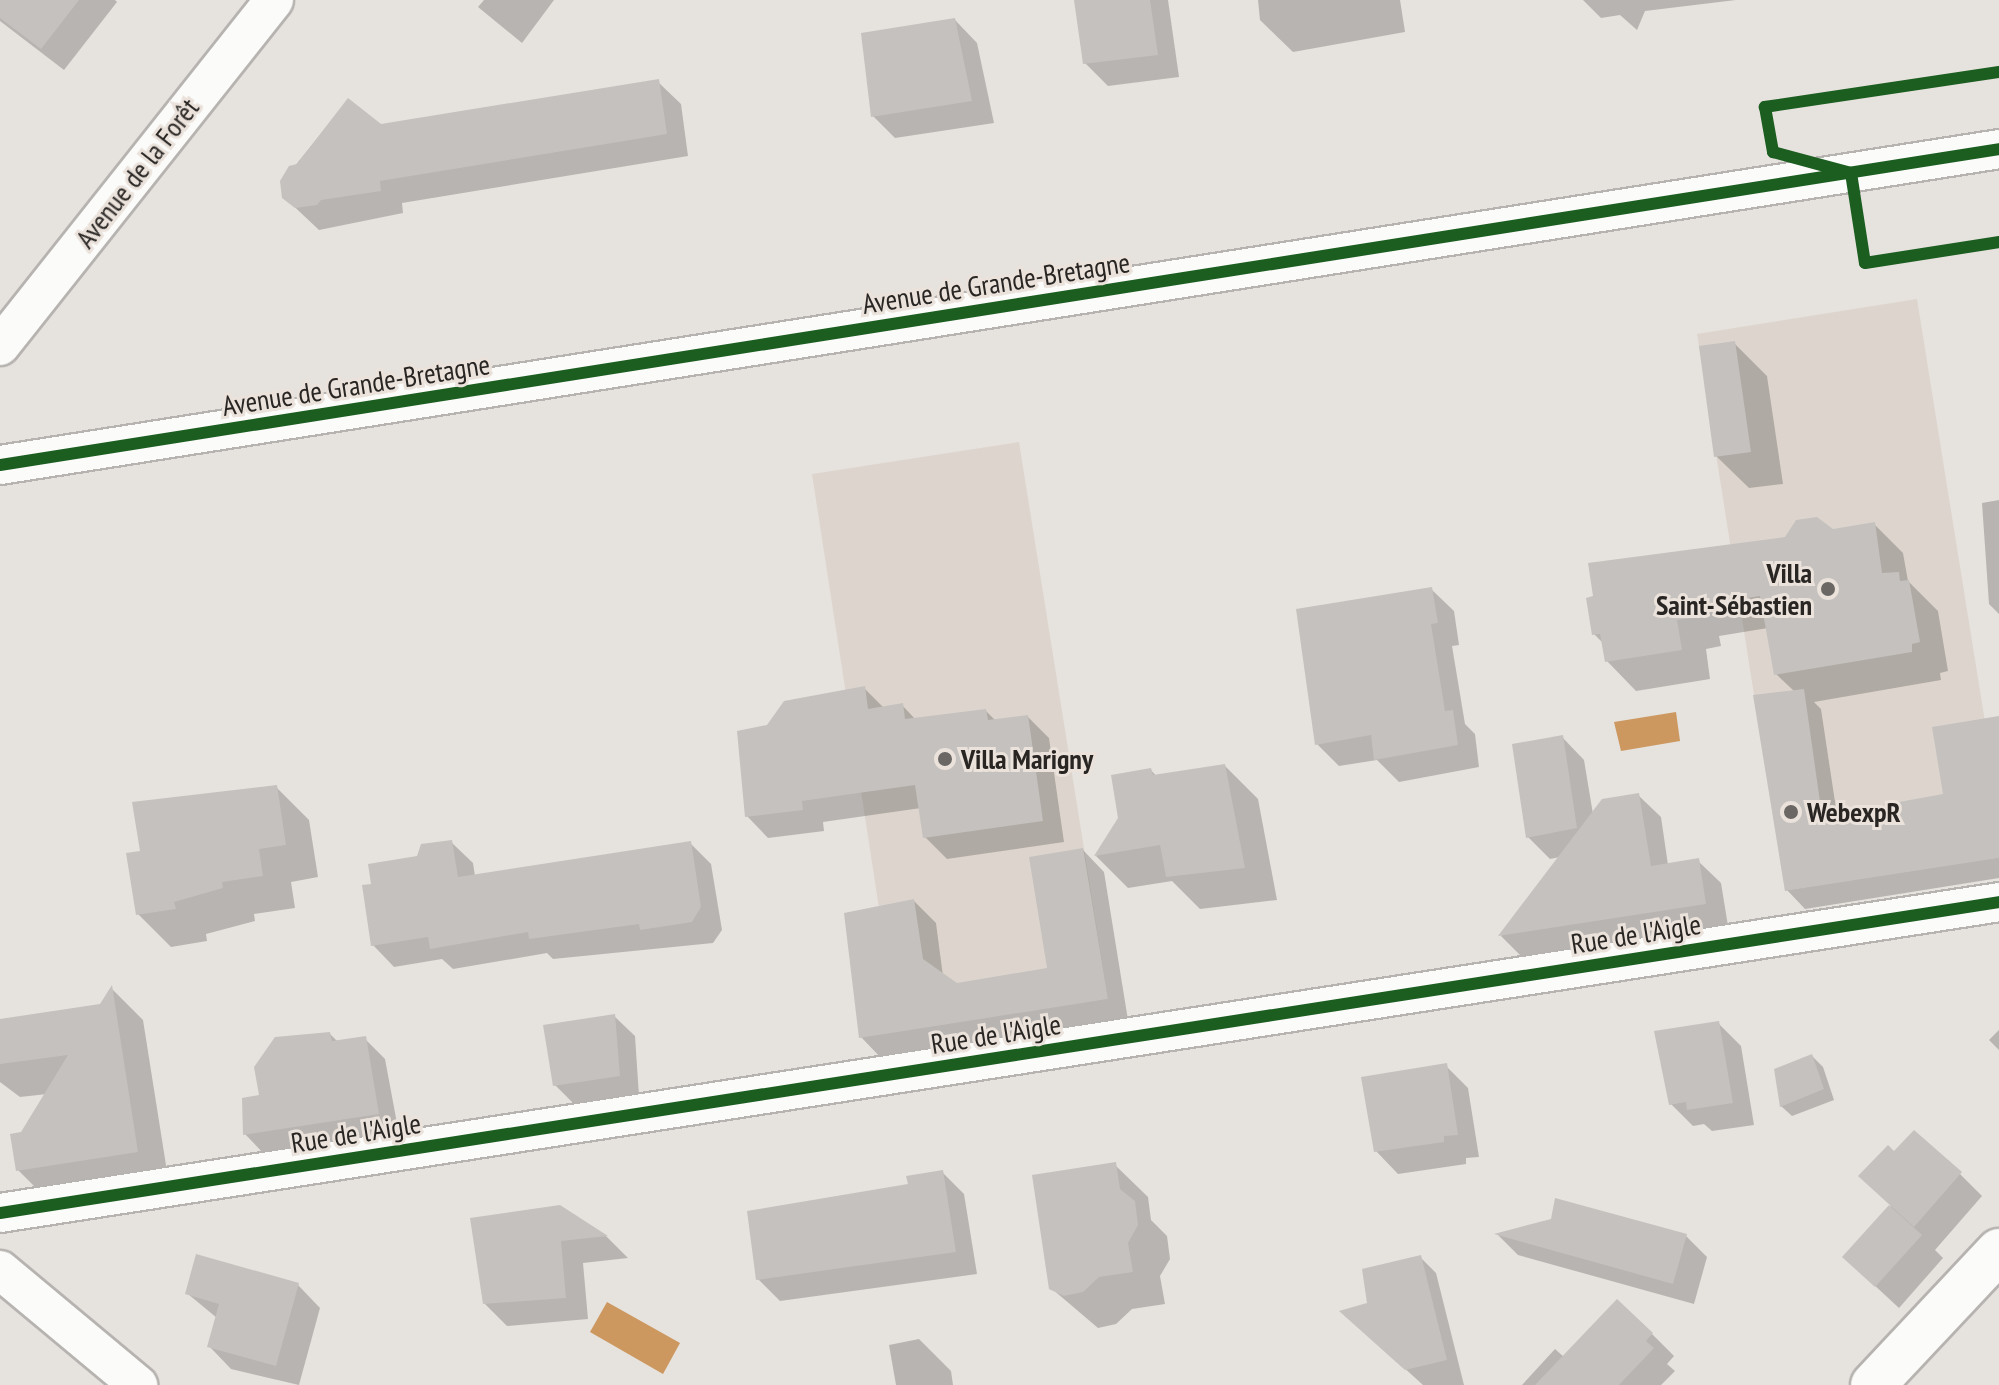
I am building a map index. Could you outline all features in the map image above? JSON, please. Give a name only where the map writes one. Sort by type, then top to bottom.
[{"type":"main road","points":[[1873,1385],[1999,1251]]},
{"type":"street","name":"Avenue de la Forêt","points":[[0,346],[274,0]]},
{"type":"street","name":"Avenue de Grande-Bretagne","points":[[0,465],[1999,149]]},
{"type":"street","name":"Rue de l'Aigle","points":[[0,1213],[1999,902]]},
{"type":"street","points":[[0,1270],[138,1385]]},
{"type":"shaded area","points":[[1917,299],[1999,809],[1999,858],[1785,891],[1697,334]]},
{"type":"shaded area","points":[[1019,442],[1108,999],[898,1031],[812,474]]},
{"type":"shaded area","points":[[1676,712],[1680,741],[1621,751],[1614,722]]},
{"type":"shaded area","points":[[607,1302],[680,1343],[663,1374],[590,1332]]},
{"type":"building","points":[[0,0],[79,0],[41,49],[0,18]]},
{"type":"building","points":[[1074,0],[1150,0],[1158,55],[1083,64]]},
{"type":"building","points":[[955,18],[972,101],[871,117],[861,33]]},
{"type":"building","points":[[659,79],[667,134],[380,181],[381,191],[321,200],[317,205],[295,208],[282,198],[280,181],[289,166],[297,164],[348,98],[381,124]]},
{"type":"building","points":[[1735,341],[1751,452],[1714,457],[1699,346]]},
{"type":"building","points":[[1817,517],[1833,529],[1875,522],[1882,573],[1899,572],[1900,581],[1909,580],[1920,642],[1912,644],[1912,652],[1774,675],[1760,596],[1691,607],[1693,618],[1677,620],[1682,650],[1605,662],[1600,634],[1592,635],[1586,598],[1593,596],[1588,563],[1785,537],[1796,520]]},
{"type":"building","points":[[1432,587],[1438,623],[1431,624],[1445,711],[1453,710],[1458,745],[1374,760],[1371,735],[1315,745],[1296,609]]},
{"type":"building","points":[[865,686],[868,709],[903,703],[905,719],[986,709],[988,720],[1028,715],[1043,821],[923,838],[915,785],[802,801],[803,810],[745,817],[737,731],[767,725],[784,701]]},
{"type":"building","points":[[1804,689],[1822,816],[1943,794],[1932,727],[1999,716],[1999,858],[1785,891],[1753,695]]},
{"type":"building","points":[[1563,735],[1577,828],[1526,838],[1512,744]]},
{"type":"building","points":[[1225,764],[1245,868],[1166,877],[1160,845],[1094,856],[1118,818],[1111,775],[1151,768],[1153,775]]},
{"type":"building","points":[[277,785],[286,845],[259,849],[263,876],[222,882],[223,888],[174,902],[176,909],[136,915],[126,853],[140,851],[132,802]]},
{"type":"building","points":[[1639,793],[1651,866],[1699,858],[1706,904],[1498,936],[1602,799]]},
{"type":"building","points":[[452,840],[458,877],[691,841],[701,907],[692,922],[640,930],[639,924],[529,939],[528,932],[430,949],[428,937],[371,946],[362,885],[371,884],[368,864],[417,856],[421,844]]},
{"type":"building","points":[[1083,848],[1108,999],[859,1038],[844,913],[914,899],[923,959],[957,983],[1047,968],[1029,857]]},
{"type":"building","points":[[112,985],[138,1152],[16,1171],[10,1134],[21,1132],[68,1055],[0,1064],[0,1019],[100,1004]]},
{"type":"building","points":[[615,1014],[620,1076],[553,1086],[543,1025]]},
{"type":"building","points":[[1719,1021],[1733,1103],[1687,1110],[1686,1102],[1669,1105],[1654,1031]]},
{"type":"building","points":[[330,1032],[332,1041],[366,1036],[379,1114],[243,1135],[242,1098],[259,1095],[254,1067],[275,1037]]},
{"type":"building","points":[[1812,1054],[1824,1089],[1780,1107],[1774,1069]]},
{"type":"building","points":[[1447,1063],[1458,1135],[1444,1136],[1444,1142],[1374,1152],[1361,1077]]},
{"type":"building","points":[[1914,1130],[1962,1172],[1914,1227],[1858,1176],[1888,1145],[1894,1151]]},
{"type":"building","points":[[1116,1162],[1120,1189],[1135,1201],[1138,1225],[1128,1243],[1133,1272],[1099,1277],[1083,1292],[1064,1296],[1049,1289],[1032,1175]]},
{"type":"building","points":[[943,1170],[956,1252],[756,1280],[747,1211],[908,1184],[906,1176]]},
{"type":"building","points":[[1555,1198],[1687,1234],[1673,1284],[1494,1234],[1551,1219]]},
{"type":"building","points":[[560,1205],[608,1236],[561,1241],[566,1298],[483,1304],[470,1218]]},
{"type":"building","points":[[1889,1205],[1922,1235],[1875,1287],[1842,1257]]},
{"type":"building","points":[[196,1254],[299,1283],[276,1366],[207,1347],[219,1304],[185,1294]]},
{"type":"building","points":[[1421,1255],[1447,1360],[1405,1370],[1339,1311],[1367,1303],[1362,1269]]},
{"type":"building","points":[[1617,1299],[1653,1333],[1646,1341],[1654,1348],[1619,1385],[1535,1385]]},
{"type":"cycle path","points":[[1999,72],[1765,107],[1773,152],[1851,173],[1865,263],[1999,242]]},
{"type":"cycle path","points":[[0,465],[1999,149]]},
{"type":"cycle path","points":[[0,1213],[1999,902]]},
{"type":"place","name":"Villa Saint-Sébastien","points":[[1828,589]]},
{"type":"place","name":"Villa Marigny","points":[[945,759]]},
{"type":"place","name":"WebexpR","points":[[1791,812]]}]
